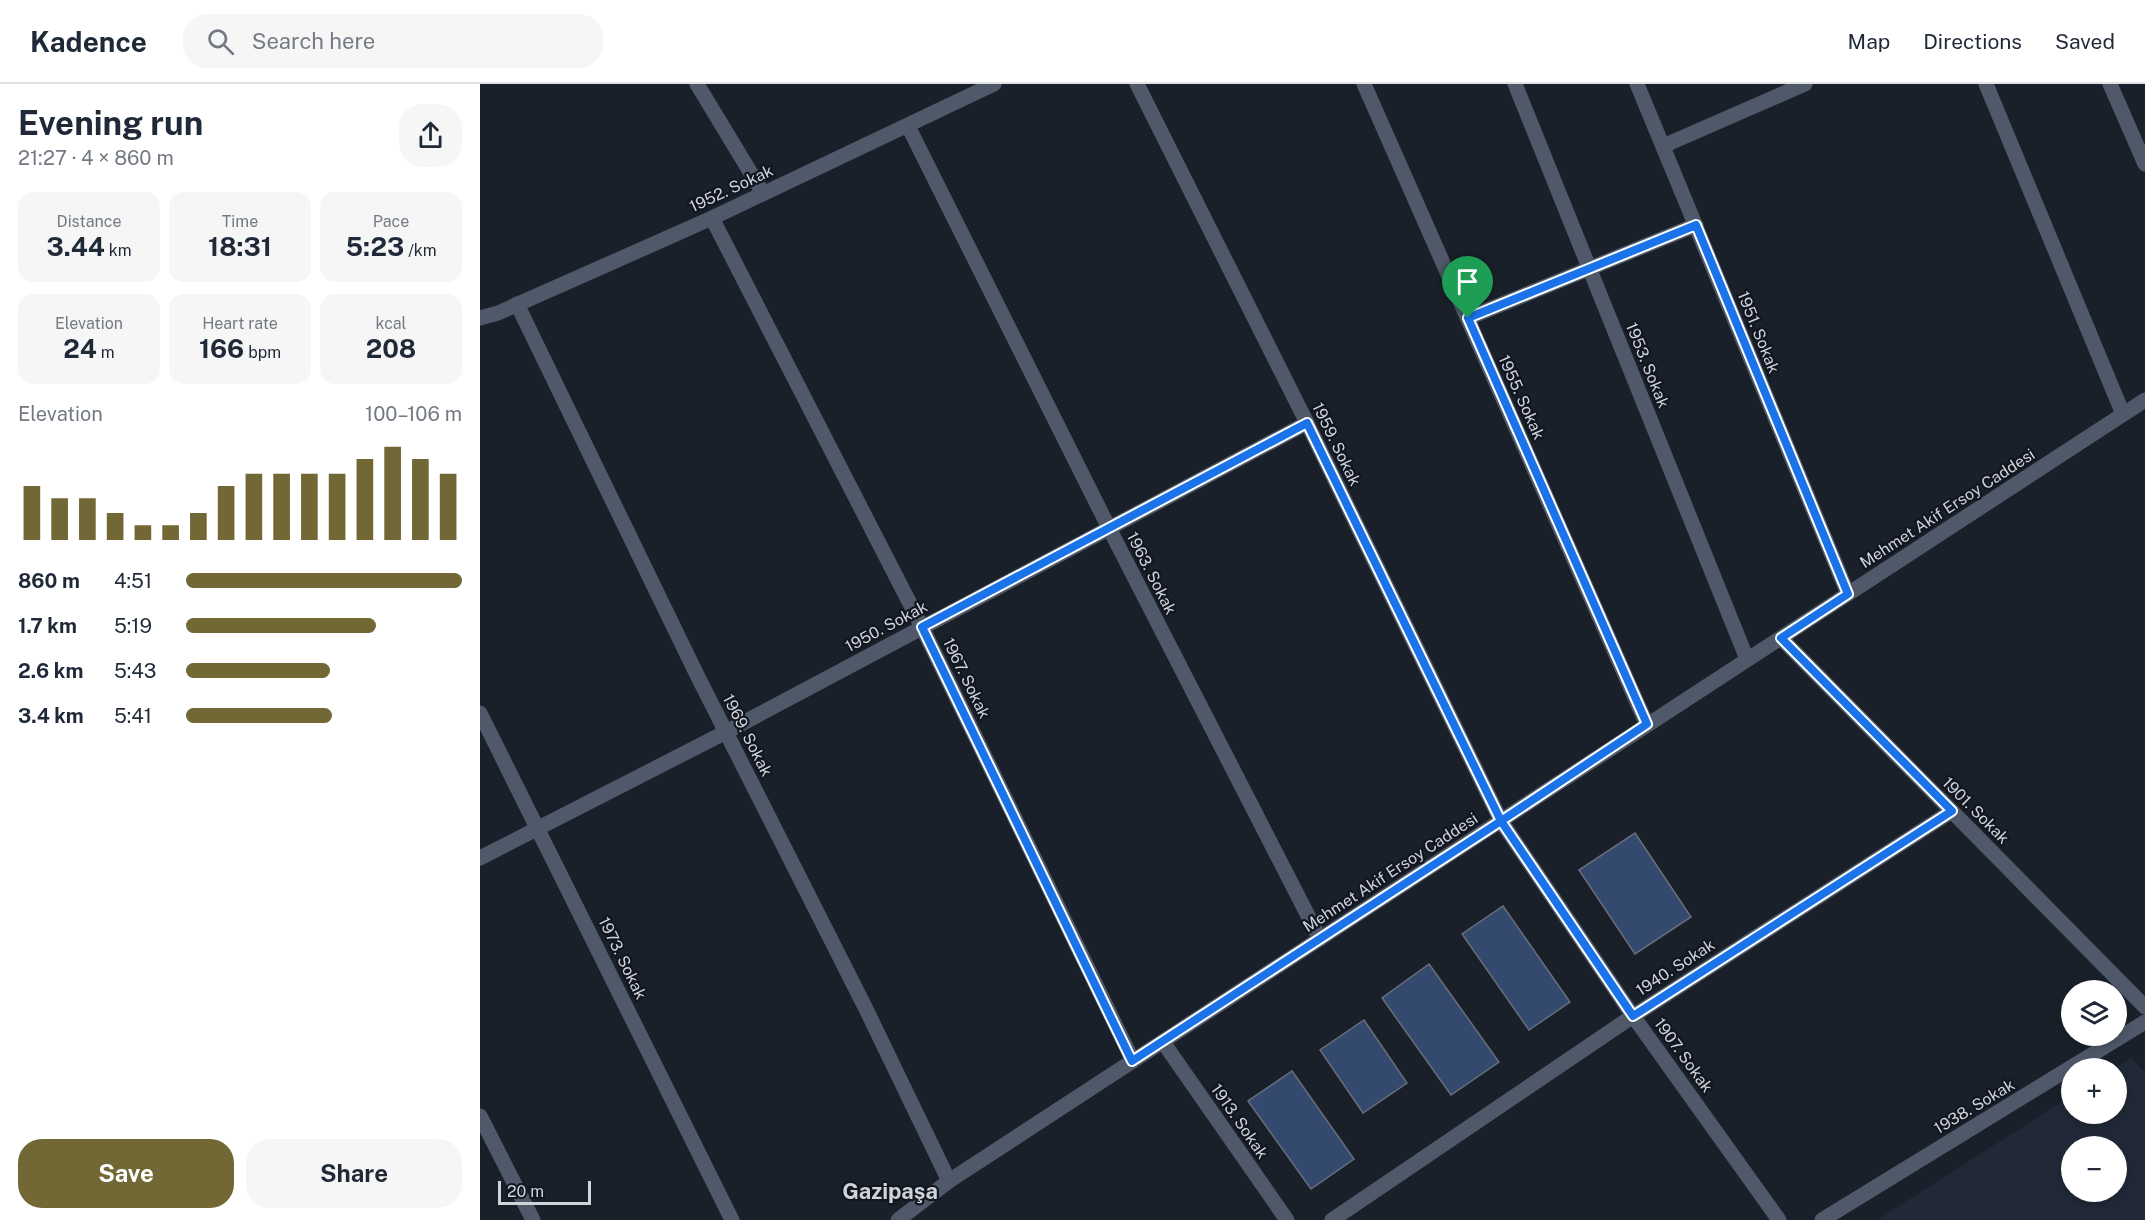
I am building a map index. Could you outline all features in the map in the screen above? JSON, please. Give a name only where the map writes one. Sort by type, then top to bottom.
[{"type":"street","points":[[697,84],[763,193]]},
{"type":"street","name":"1952. Sokak","points":[[480,318],[712,218],[994,84]]},
{"type":"street","name":"1959. Sokak","points":[[1137,84],[1307,423],[1501,821]]},
{"type":"street","name":"1955. Sokak","points":[[1364,84],[1647,724]]},
{"type":"street","name":"1953. Sokak","points":[[1515,84],[1747,659]]},
{"type":"street","name":"1951. Sokak","points":[[1637,84],[1848,594]]},
{"type":"street","points":[[1663,146],[1804,84]]},
{"type":"street","points":[[1986,84],[2123,414]]},
{"type":"street","points":[[2110,84],[2145,164]]},
{"type":"street","name":"1963. Sokak","points":[[908,126],[1109,528],[1320,939]]},
{"type":"street","name":"1967. Sokak","points":[[712,218],[922,627],[1132,1061]]},
{"type":"street","points":[[1468,318],[1696,225]]},
{"type":"street","name":"1969. Sokak","points":[[517,304],[949,1181]]},
{"type":"street","name":"Mehmet Akif Ersoy Caddesi","points":[[898,1220],[949,1181],[2145,400]]},
{"type":"street","name":"1950. Sokak","points":[[480,858],[726,732],[1307,423]]},
{"type":"street","name":"1901. Sokak","points":[[1781,638],[2145,1007]]},
{"type":"street","name":"1973. Sokak","points":[[480,713],[732,1220]]},
{"type":"street","name":"1940. Sokak","points":[[1332,1220],[1633,1016],[1952,811]]},
{"type":"street","name":"1907. Sokak","points":[[1501,821],[1633,1016],[1779,1220]]},
{"type":"street","name":"1938. Sokak","points":[[1822,1220],[2145,1022]]},
{"type":"street","name":"1913. Sokak","points":[[1163,1042],[1287,1220]]},
{"type":"street","points":[[480,1116],[533,1220]]},
{"type":"shaded area","points":[[2131,1058],[2145,1072],[2145,1220],[1877,1220],[2061,1102],[2061,1124],[2127,1124],[2127,1060]]},
{"type":"building","points":[[1635,833],[1691,917],[1635,954],[1579,870]]},
{"type":"building","points":[[1503,906],[1570,1002],[1529,1030],[1462,934]]},
{"type":"building","points":[[1429,964],[1499,1062],[1451,1095],[1382,998]]},
{"type":"building","points":[[1364,1020],[1407,1083],[1363,1113],[1320,1050]]},
{"type":"building","points":[[1292,1071],[1354,1159],[1311,1189],[1248,1101]]},
{"type":"district","name":"Gazipaşa","points":[[890,1191]]},
{"type":"route","points":[[1468,318],[1647,724],[1501,821],[1307,423],[922,627],[1132,1061],[1501,821],[1633,1016],[1952,811],[1781,638],[1848,594],[1696,225],[1468,318]]}]
